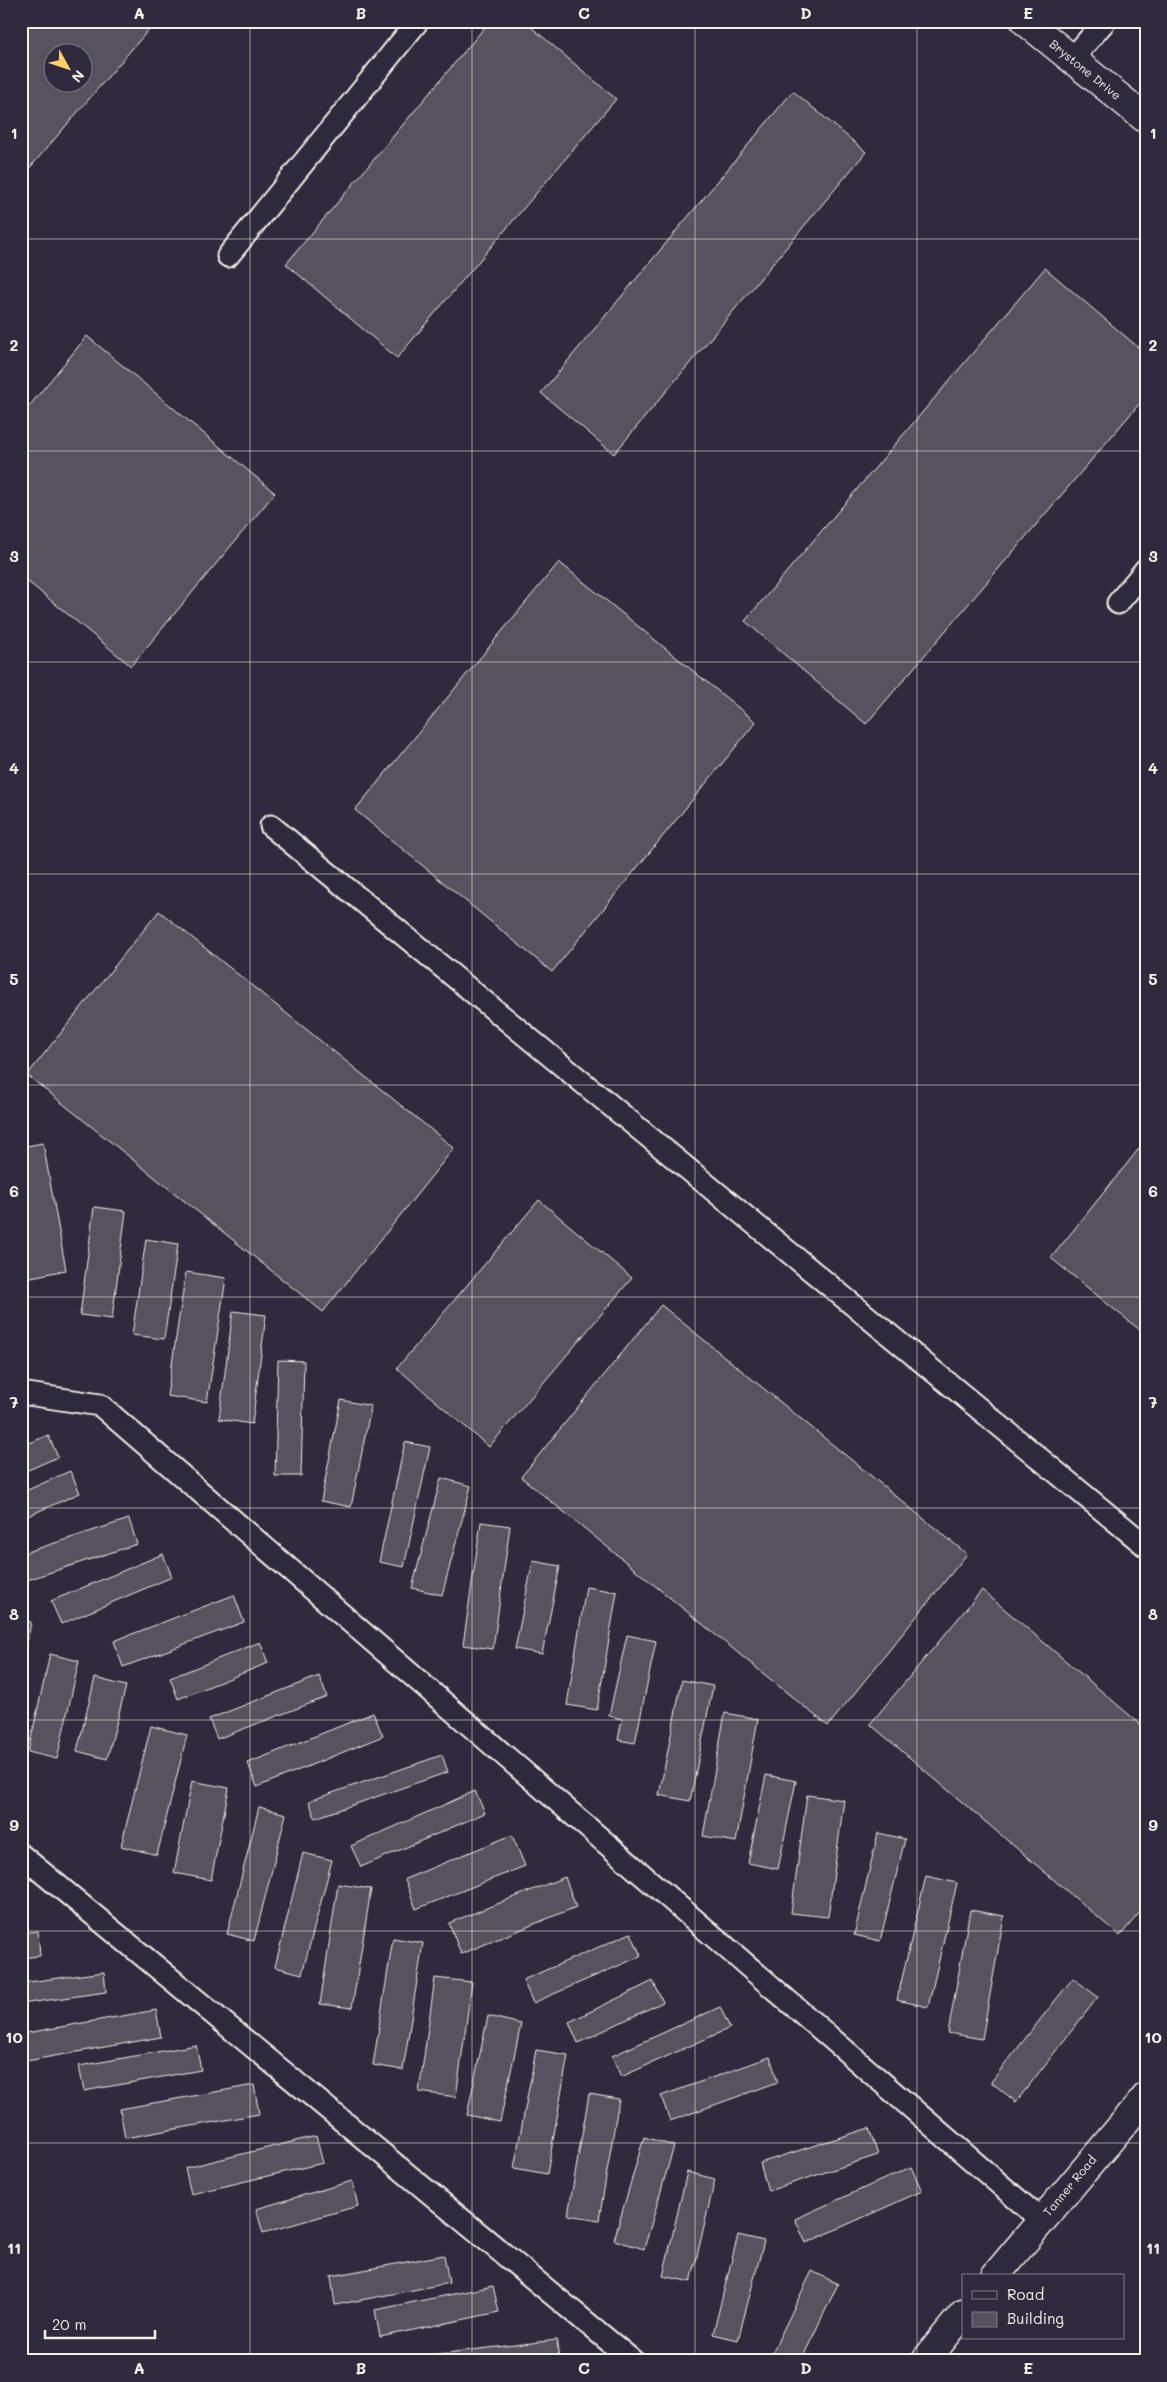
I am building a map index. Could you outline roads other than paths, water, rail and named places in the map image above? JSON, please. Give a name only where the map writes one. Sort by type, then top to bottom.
[{"type":"main road","name":"Brystone Drive","points":[[1025,21],[1145,117]]},
{"type":"main road","name":"Tanner Road","points":[[997,2274],[1041,2220],[1142,2107]]},
{"type":"main road","points":[[925,2361],[962,2315]]},
{"type":"lane","points":[[228,256],[418,21]]},
{"type":"lane","points":[[1072,59],[1105,21]]},
{"type":"lane","points":[[1118,602],[1146,569]]},
{"type":"lane","points":[[271,826],[1146,1546]]},
{"type":"lane","points":[[21,1392],[100,1405],[1041,2220]]},
{"type":"lane","points":[[21,1855],[633,2361]]}]
